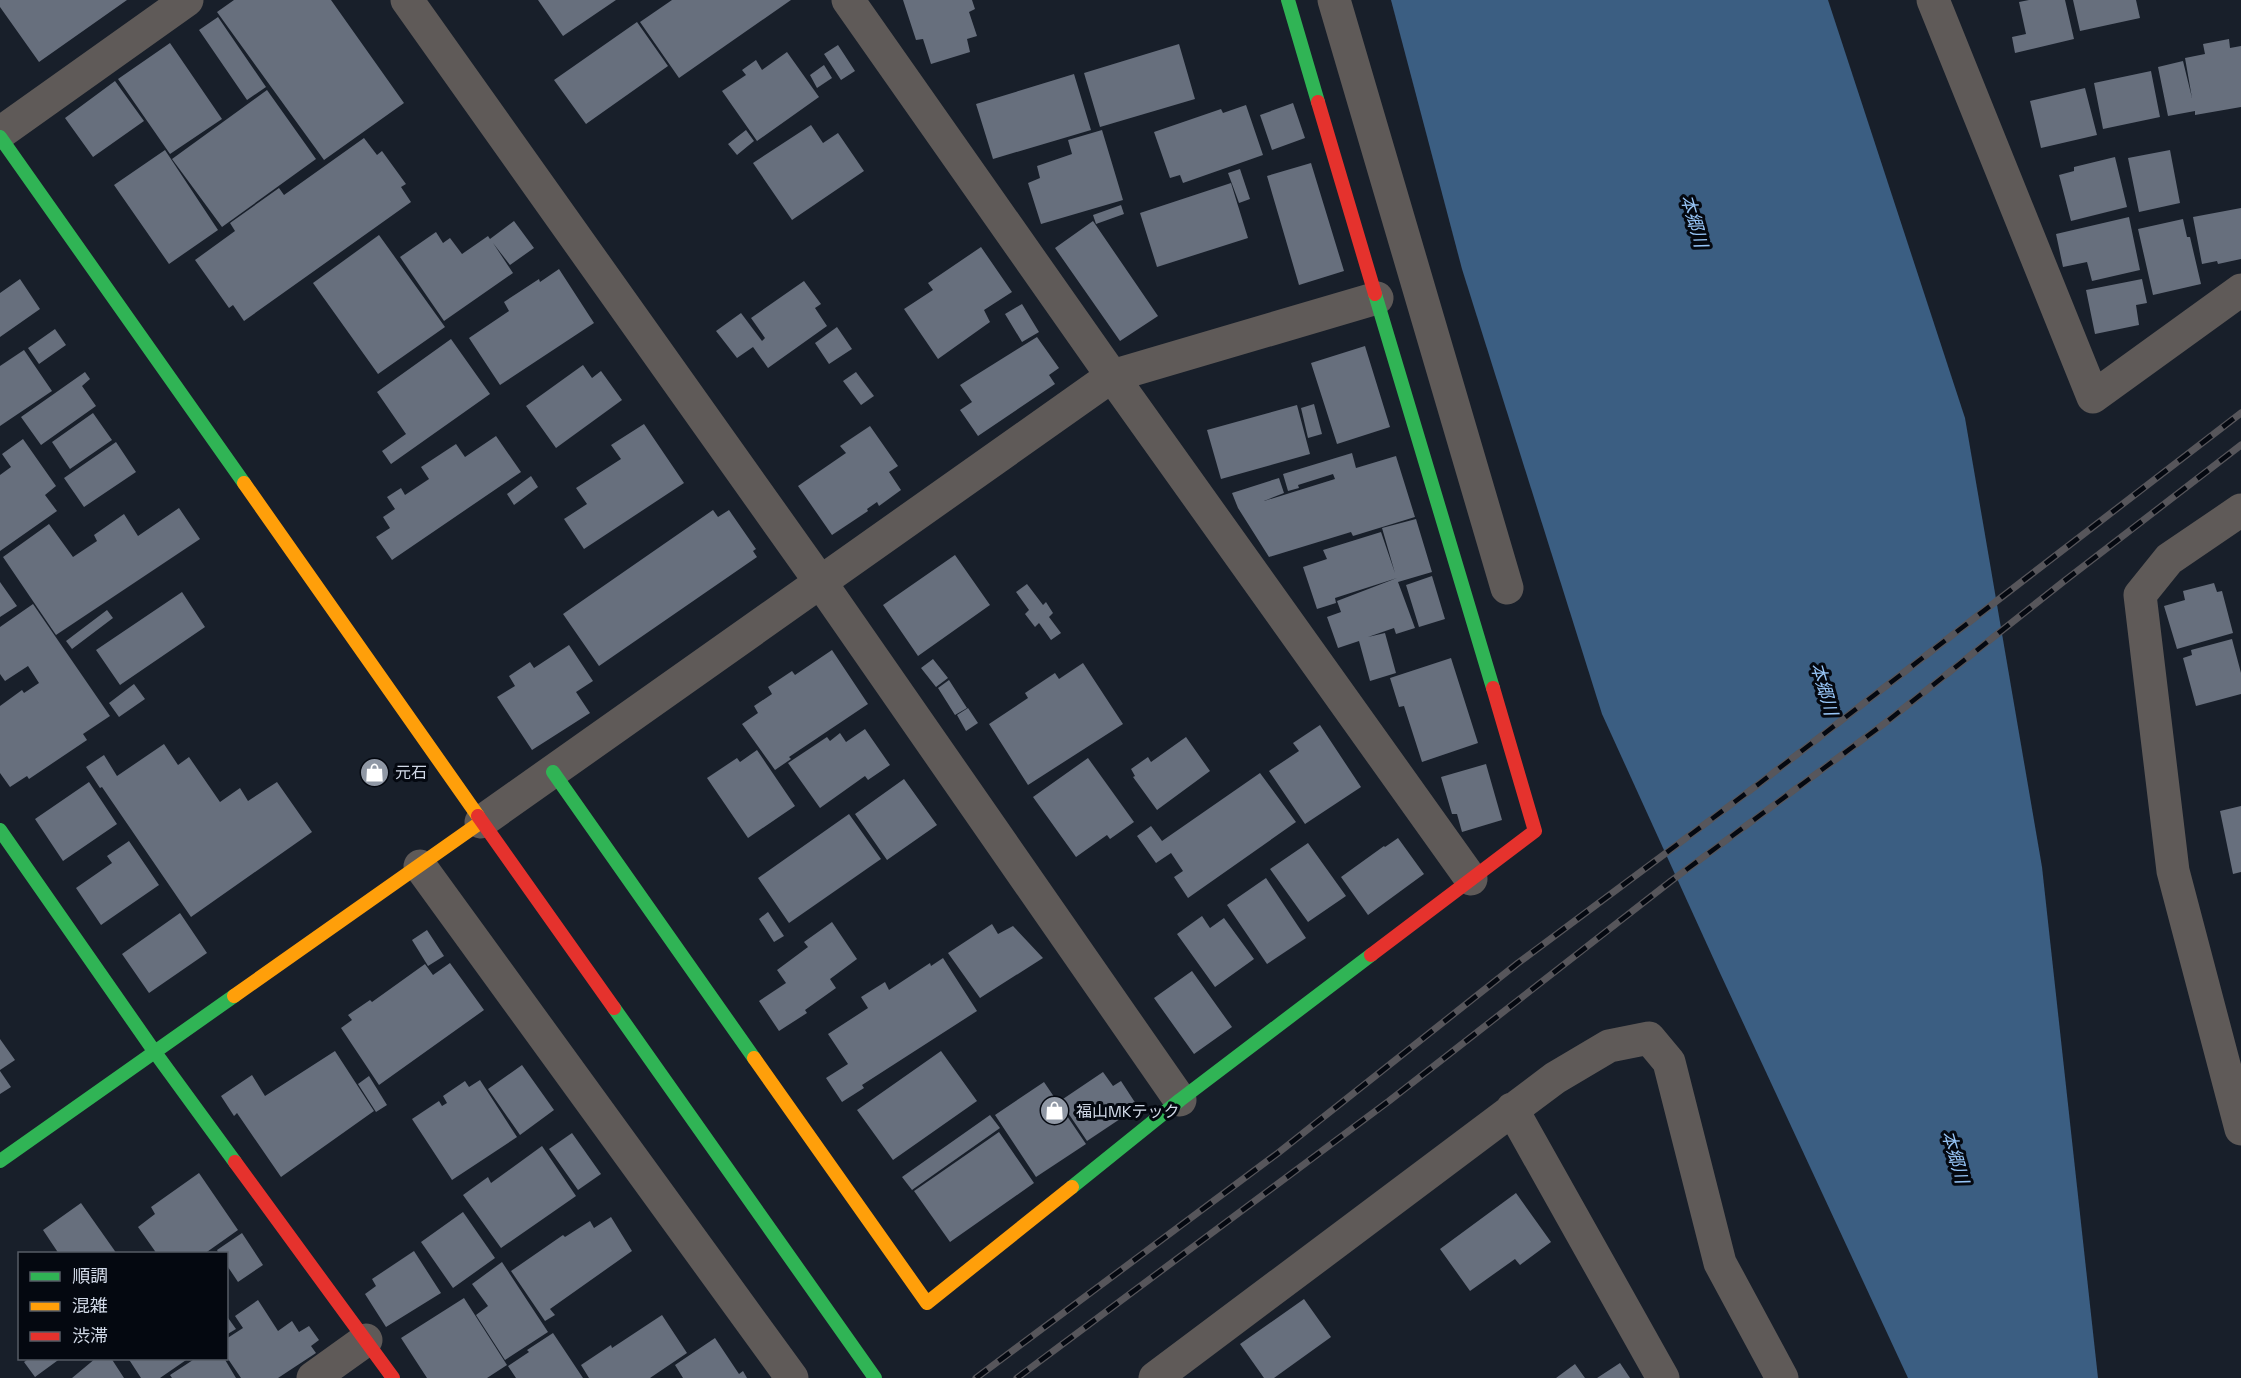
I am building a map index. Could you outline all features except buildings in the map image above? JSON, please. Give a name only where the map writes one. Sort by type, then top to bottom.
[{"type":"street","points":[[187,0],[0,135],[481,822],[875,1378]]},
{"type":"street","points":[[407,0],[821,583],[1180,1100]]},
{"type":"street","points":[[848,0],[1112,376],[1471,879]]},
{"type":"street","points":[[553,772],[927,1303],[1180,1100],[1535,831],[1288,0]]},
{"type":"street","points":[[1334,0],[1507,588]]},
{"type":"street","points":[[1933,0],[2093,397],[2241,290]]},
{"type":"street","points":[[0,1161],[1112,376],[1377,298]]},
{"type":"street","points":[[2241,510],[2169,559],[2140,595],[2173,871],[2241,1129]]},
{"type":"street","points":[[0,830],[154,1052],[393,1378]]},
{"type":"street","points":[[420,866],[792,1378]]},
{"type":"street","points":[[1155,1378],[1555,1078],[1609,1046],[1649,1038],[1669,1062],[1720,1263],[1782,1378]]},
{"type":"street","points":[[1512,1109],[1663,1378]]},
{"type":"street","points":[[313,1378],[366,1340]]},
{"type":"water","name":"本郷川","points":[[1391,0],[1828,0],[1965,418],[2042,867],[2098,1378],[1908,1378],[1602,714],[1462,269]]},
{"type":"railway","points":[[976,1378],[1278,1153],[1518,963],[1760,783],[2241,413]]},
{"type":"railway","points":[[1017,1378],[1389,1101],[1671,881],[1885,723],[2241,445]]},
{"type":"traffic: fast","points":[[1288,0],[1318,102]]},
{"type":"traffic: fast","points":[[0,137],[244,483]]},
{"type":"traffic: fast","points":[[1375,294],[1493,688]]},
{"type":"traffic: fast","points":[[553,772],[754,1058]]},
{"type":"traffic: fast","points":[[0,830],[154,1051],[235,1162]]},
{"type":"traffic: fast","points":[[1072,1187],[1180,1100],[1371,955]]},
{"type":"traffic: fast","points":[[0,1161],[234,996]]},
{"type":"traffic: fast","points":[[614,1008],[875,1378]]},
{"type":"traffic: slow","points":[[244,483],[478,816]]},
{"type":"traffic: slow","points":[[234,996],[481,822]]},
{"type":"traffic: slow","points":[[754,1058],[927,1303],[1072,1187]]},
{"type":"traffic: jam","points":[[1318,102],[1375,294]]},
{"type":"traffic: jam","points":[[1371,955],[1535,831],[1493,688]]},
{"type":"traffic: jam","points":[[478,816],[614,1008]]},
{"type":"traffic: jam","points":[[235,1162],[393,1378]]},
{"type":"place","name":"元石","points":[[374,772]]},
{"type":"place","name":"福山MKテック","points":[[1055,1111]]}]
